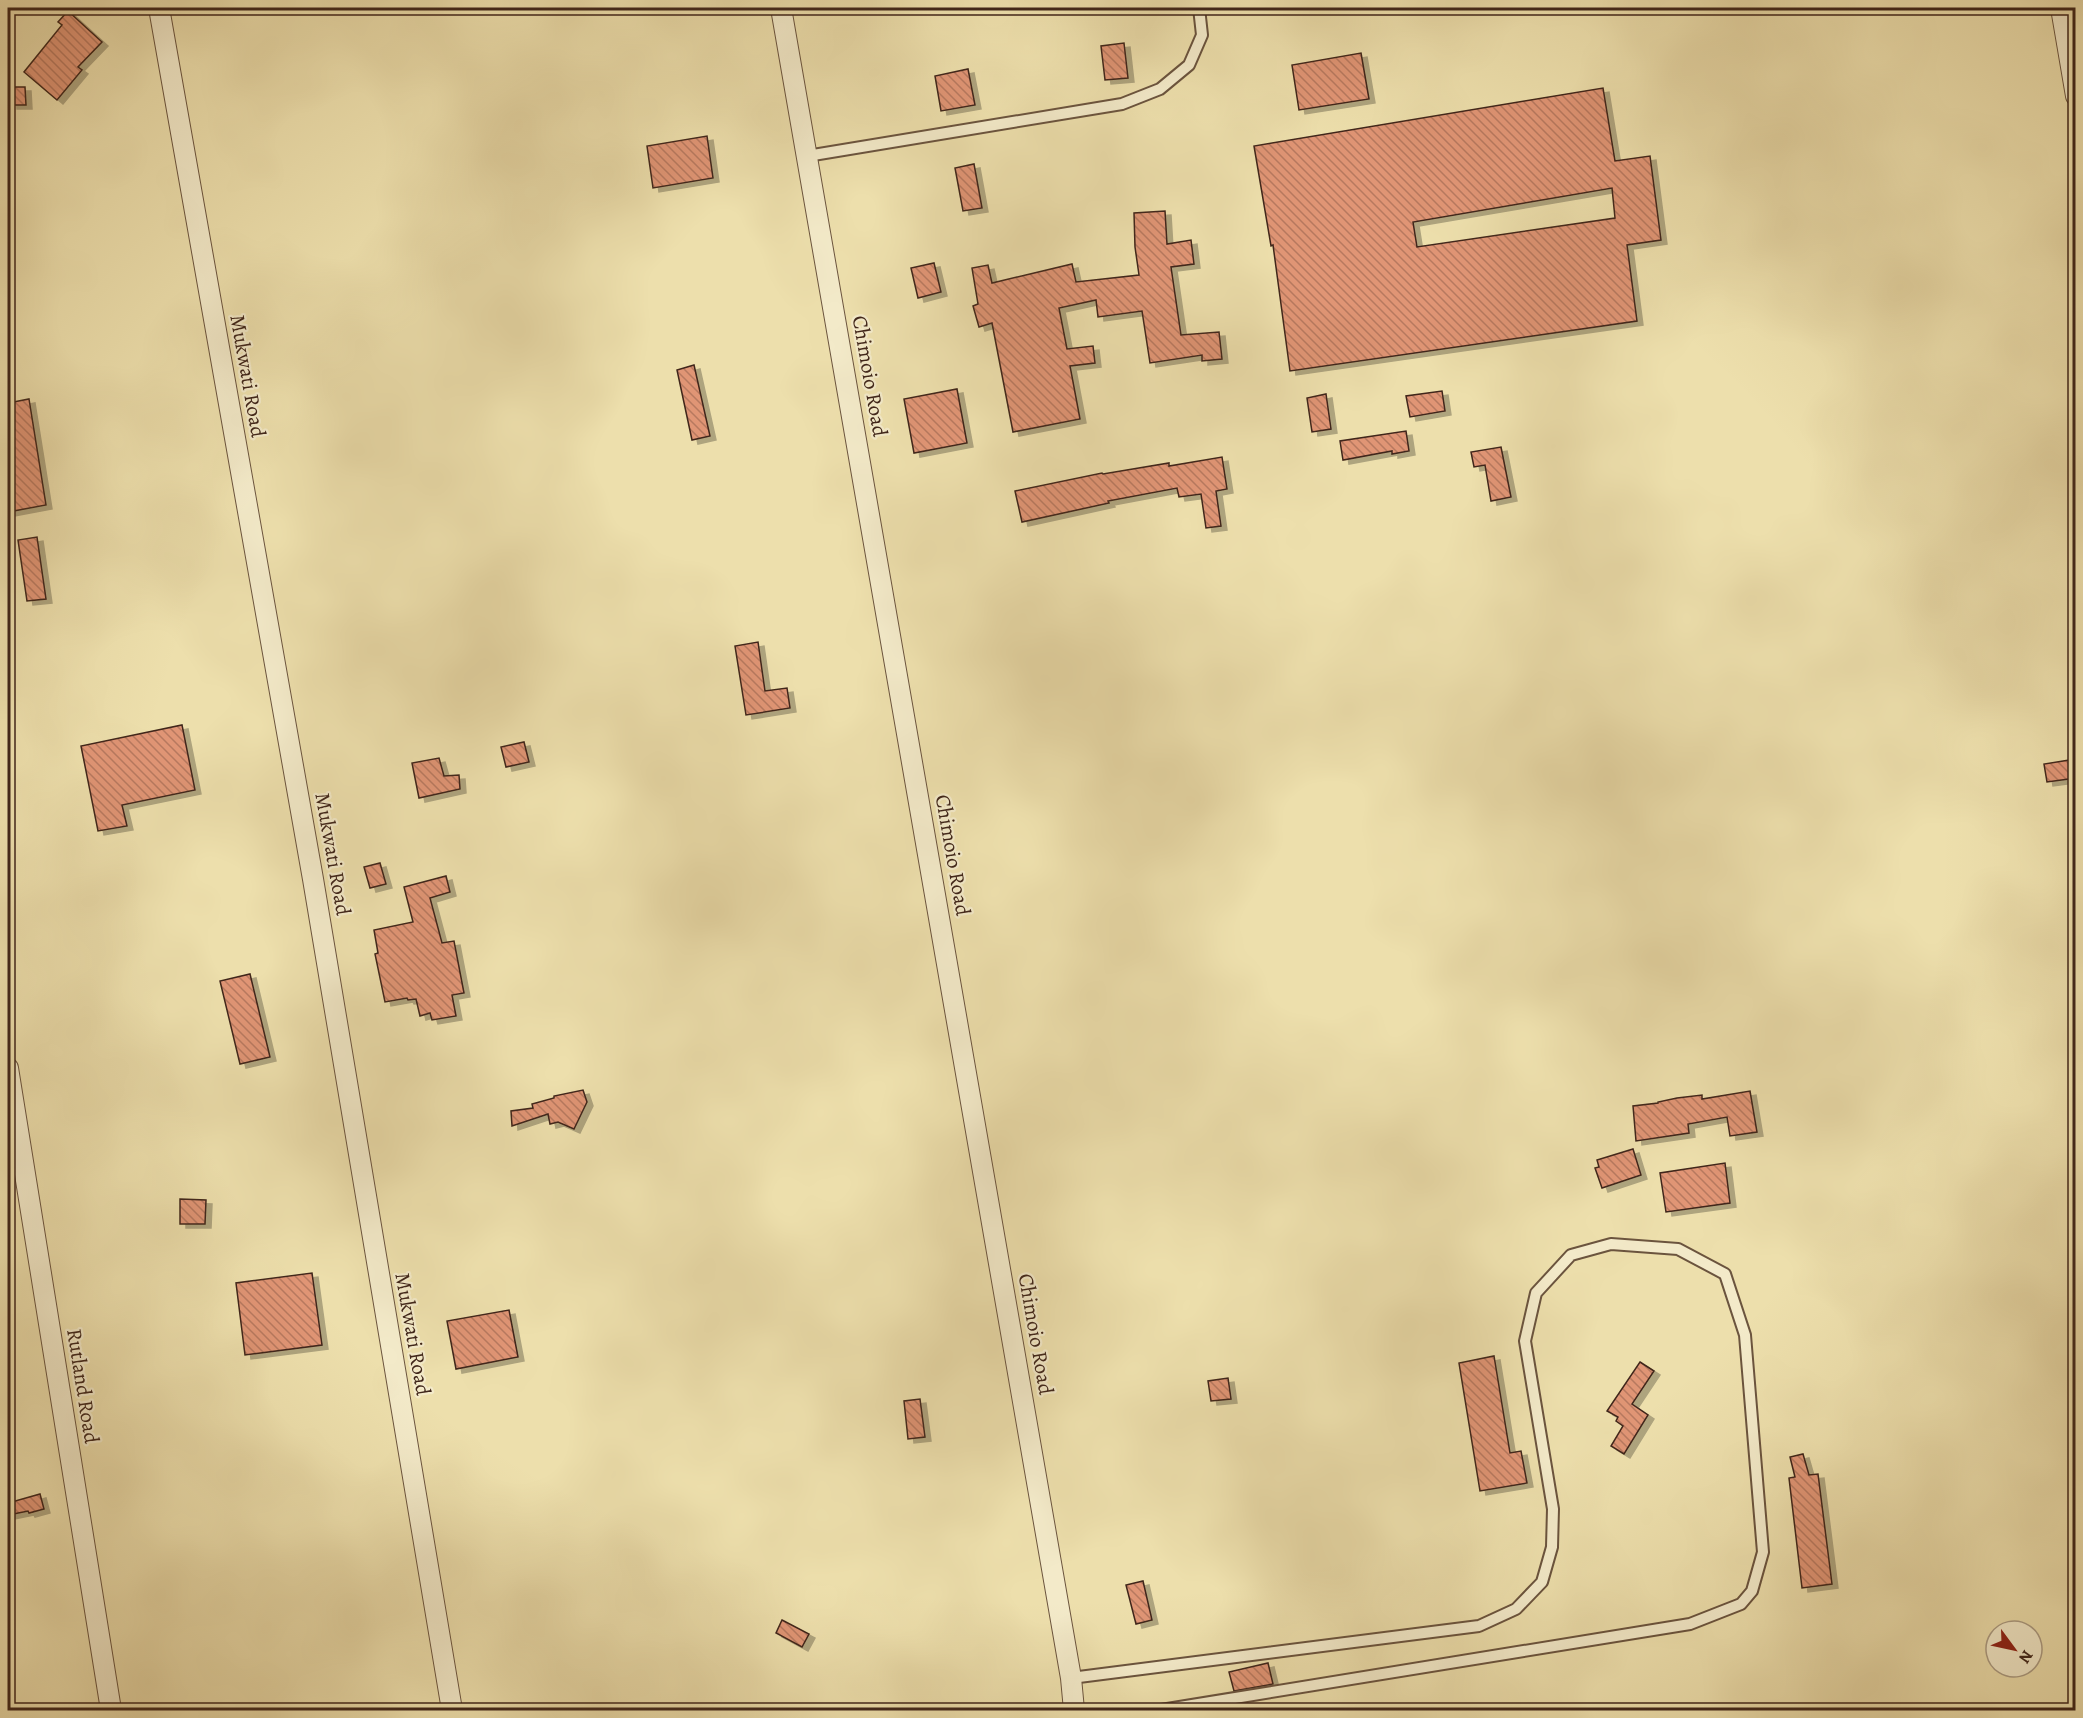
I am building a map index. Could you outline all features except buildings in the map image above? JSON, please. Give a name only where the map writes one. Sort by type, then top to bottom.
[{"type":"street","name":"Mukwati Road","points":[[159,8],[313,879],[452,1710]]},
{"type":"street","name":"Chimoio Road","points":[[781,8],[1071,1678],[1074,1710]]},
{"type":"street","points":[[2061,8],[2076,96]]},
{"type":"street","name":"Rutland Road","points":[[8,1068],[111,1710]]},
{"type":"lane","points":[[807,156],[1122,104],[1160,89],[1189,65],[1202,35],[1199,8]]},
{"type":"lane","points":[[1071,1678],[1479,1626],[1516,1609],[1542,1582],[1552,1547],[1553,1509],[1525,1341],[1536,1293],[1571,1255],[1611,1244],[1678,1249],[1725,1274],[1745,1335],[1763,1552],[1752,1591],[1741,1604],[1690,1624],[1161,1710]]}]
